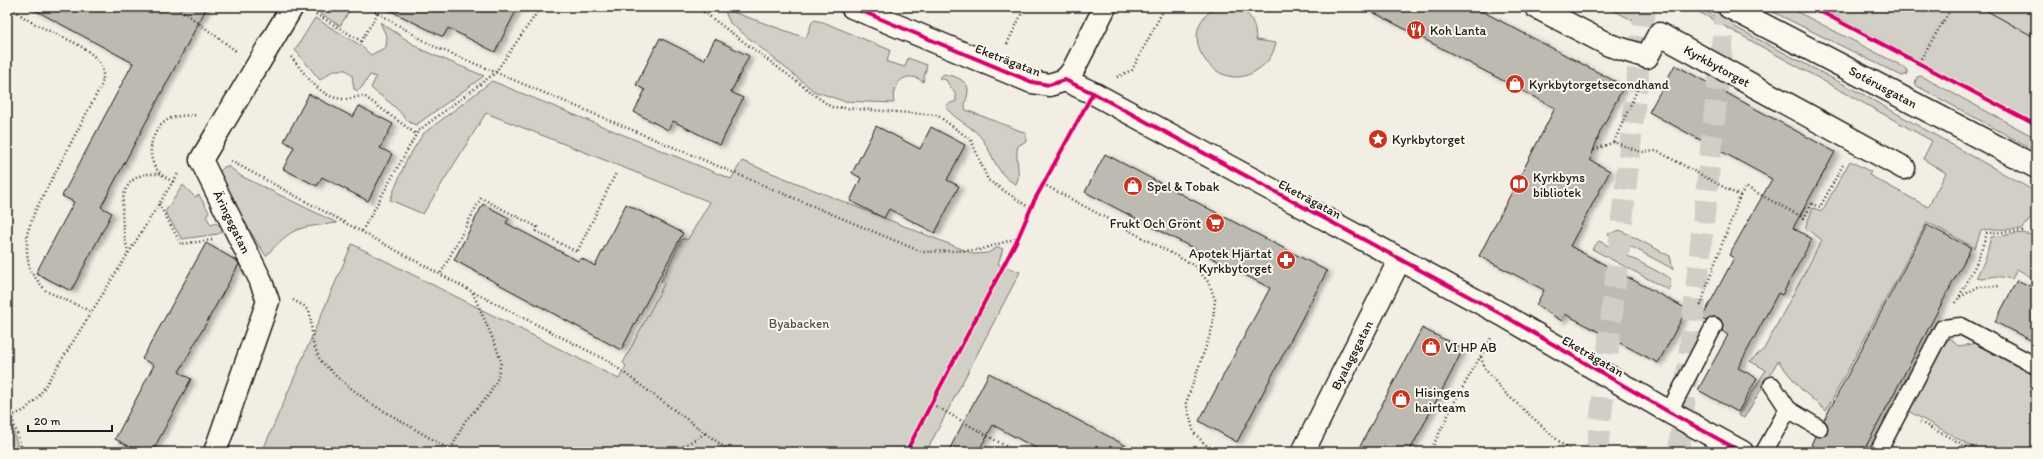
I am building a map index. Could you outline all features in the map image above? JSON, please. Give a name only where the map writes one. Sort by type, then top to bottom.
[{"type":"street","points":[[204,155],[256,65],[292,7]]},
{"type":"street","name":"Eketrägatan","points":[[852,7],[1032,82],[1049,85],[1065,80],[1093,93],[1503,315],[1669,412],[1717,446],[1742,452]]},
{"type":"street","points":[[1065,80],[1073,70],[1105,7]]},
{"type":"street","points":[[1536,7],[1609,45],[1647,57]]},
{"type":"street","name":"Sotérusgatan","points":[[1730,7],[2036,167]]},
{"type":"street","name":"Kyrkbytorget","points":[[1647,57],[1659,34],[1904,168]]},
{"type":"street","name":"Äringsgatan","points":[[204,155],[239,237],[260,279],[268,301]]},
{"type":"street","name":"Byalagsgatan","points":[[1303,452],[1400,259]]},
{"type":"street","points":[[216,452],[268,301]]},
{"type":"lane","points":[[1669,412],[1714,326]]},
{"type":"lane","points":[[1878,452],[1943,328],[1960,326],[2036,366]]},
{"type":"lane","points":[[1772,385],[1788,409],[1819,428]]},
{"type":"lane","points":[[1764,452],[1788,409]]},
{"type":"path","points":[[12,7],[30,22],[83,48],[96,58],[102,66],[104,74],[102,84],[34,211],[27,234],[27,254],[30,271],[46,291],[92,312]]},
{"type":"path","points":[[177,7],[256,65]]},
{"type":"path","points":[[368,7],[433,46],[922,252],[979,250],[1018,238]]},
{"type":"path","points":[[362,231],[418,131],[495,73],[541,7]]},
{"type":"path","points":[[697,7],[831,107],[937,115],[971,140],[988,180],[1030,208]]},
{"type":"path","points":[[995,66],[1025,7]]},
{"type":"path","points":[[1093,93],[1097,86],[1132,70],[1165,7]]},
{"type":"path","points":[[1919,62],[1952,7]]},
{"type":"path","points":[[2030,7],[2036,10]]},
{"type":"path","points":[[310,18],[314,12],[360,41],[378,13]]},
{"type":"path","points":[[287,53],[322,92],[329,96],[345,99],[364,96],[416,134]]},
{"type":"path","points":[[1614,142],[1640,88],[1647,57]]},
{"type":"path","points":[[173,182],[160,174],[155,168],[150,151],[153,138],[160,126],[175,116],[228,114]]},
{"type":"path","points":[[1594,150],[1614,142],[1641,152],[1657,151],[1740,196]]},
{"type":"path","points":[[1700,309],[1707,282],[1722,249],[1740,196],[1746,188],[1804,218],[1812,204],[1820,207],[1855,142]]},
{"type":"path","points":[[7,418],[25,410],[39,396],[185,161],[204,155],[362,231],[608,361],[731,452]]},
{"type":"path","points":[[441,273],[481,198],[537,227],[536,231],[577,252],[616,173]]},
{"type":"path","points":[[128,253],[122,228],[122,206],[124,196],[131,183],[137,177],[160,174]]},
{"type":"path","points":[[1043,184],[1195,266],[1209,283],[1215,300],[1212,329],[1186,403],[1194,433],[1213,452]]},
{"type":"path","points":[[158,204],[181,244],[239,237]]},
{"type":"path","points":[[1943,328],[1977,262],[1987,233],[2024,231]]},
{"type":"path","points":[[1958,299],[1978,287],[2001,286]]},
{"type":"path","points":[[451,449],[465,421],[489,395],[497,380],[500,362],[496,346],[472,290]]},
{"type":"path","points":[[268,301],[288,298],[304,306],[310,313],[313,343],[320,360],[338,378],[370,403],[454,452]]},
{"type":"path","points":[[1430,452],[1455,401],[1481,357],[1503,315]]},
{"type":"path","points":[[1481,357],[1484,369],[1503,391],[1571,452]]},
{"type":"path","points":[[7,402],[23,452]]},
{"type":"path","points":[[932,404],[1016,452]]},
{"type":"path","points":[[1900,411],[1977,452]]},
{"type":"path","points":[[673,452],[706,433]]},
{"type":"green space","points":[[321,7],[352,7],[340,26],[318,12]]},
{"type":"green space","points":[[723,7],[727,7],[727,10],[806,38],[813,20],[823,22],[890,50],[887,62],[905,67],[908,58],[927,65],[923,82],[917,78],[911,77],[901,80],[894,90],[894,103],[843,101],[814,91],[730,23]]},
{"type":"green space","points":[[1218,7],[1235,8],[1246,13],[1253,23],[1256,40],[1276,43],[1270,58],[1257,70],[1242,77],[1227,76],[1214,69],[1204,58],[1198,45],[1198,31],[1204,18]]},
{"type":"green space","points":[[1607,7],[1641,7],[1632,20]]},
{"type":"green space","points":[[1690,7],[1697,7],[1862,94],[2036,192],[2036,218],[2032,217],[2022,229],[1981,231],[1975,248],[1927,222],[1826,411],[1801,389],[1778,361],[1744,418],[1738,415],[1766,370],[1750,361],[1764,349],[1822,240],[1805,228],[1813,208],[1822,211],[1850,161],[1871,172],[1869,175],[1928,207],[1946,173],[1923,159],[1932,141]]},
{"type":"green space","points":[[1763,7],[1788,7],[1902,66],[1907,70],[1907,74],[1902,76]]},
{"type":"green space","points":[[1819,7],[2036,7],[2036,124],[2021,115]]},
{"type":"green space","points":[[315,18],[360,45],[371,55],[386,47],[387,38],[380,22],[422,50],[484,76],[416,125],[413,124],[407,120],[394,106],[371,88],[376,77],[370,75],[358,91],[354,89],[352,75],[346,70],[334,70],[320,80],[295,50]]},
{"type":"green space","points":[[944,74],[963,81],[968,87],[965,105],[966,110],[1026,133],[1026,141],[1018,146],[1017,151],[1018,180],[1016,184],[1010,181],[1000,171],[987,146],[979,135],[947,109],[946,105],[956,101],[956,95],[946,80],[939,78]]},
{"type":"green space","points":[[1921,76],[2036,138],[2036,151],[1917,86],[1915,83],[1917,77]]},
{"type":"green space","name":"Byabacken","points":[[492,81],[731,179],[742,161],[974,254],[988,253],[998,247],[1003,249],[998,264],[1020,272],[926,452],[262,452],[352,244],[619,379],[626,366],[623,363],[664,284],[661,281],[682,239],[688,239],[710,202],[486,113],[423,214],[390,200],[406,161],[423,134]]},
{"type":"green space","points":[[228,166],[241,176],[337,223],[305,227],[290,233],[283,238],[266,256],[222,188],[219,172],[224,167]]},
{"type":"green space","points":[[183,185],[195,197],[199,195],[209,212],[206,216],[211,225],[216,223],[224,230],[218,234],[182,239],[165,212]]},
{"type":"green space","points":[[1620,230],[1670,256],[1673,269],[1608,234]]},
{"type":"green space","points":[[2022,233],[2036,236],[2036,280],[2017,269],[2012,279],[1996,276],[1982,279],[1976,278],[1985,260],[1991,237]]},
{"type":"green space","points":[[1599,241],[1670,278],[1671,282],[1669,290],[1592,249]]},
{"type":"green space","points":[[1972,331],[2036,363],[2036,452],[1982,452],[1908,411],[1941,348],[1950,338],[1958,346],[1973,344]]},
{"type":"green space","points":[[7,422],[11,422],[19,452],[7,452]]},
{"type":"building","points":[[29,7],[207,7],[101,207],[112,213],[71,291],[36,273],[74,202],[62,196],[133,63]]},
{"type":"building","points":[[383,7],[518,7],[495,52],[448,28],[443,37]]},
{"type":"building","points":[[1363,7],[1474,7],[1624,86],[1600,132],[1590,160],[1610,171],[1570,246],[1687,309],[1658,363],[1565,314],[1562,321],[1536,305],[1544,290],[1479,256],[1555,108]]},
{"type":"building","points":[[660,38],[704,60],[715,39],[749,56],[731,92],[743,98],[720,145],[673,121],[668,130],[634,112],[645,90],[636,85]]},
{"type":"building","points":[[1675,65],[1835,152],[1793,228],[1812,239],[1782,295],[1778,293],[1738,368],[1757,378],[1738,412],[1698,390],[1728,335],[1722,331],[1723,325],[1719,318],[1713,317],[1706,321],[1702,318],[1734,258],[1729,255],[1772,179],[1649,112]]},
{"type":"building","points":[[309,94],[353,117],[359,106],[393,124],[380,148],[392,154],[368,201],[322,177],[317,186],[283,169],[294,147],[284,141]]},
{"type":"building","points":[[876,126],[920,149],[931,127],[965,145],[947,180],[959,186],[935,233],[889,209],[884,218],[850,201],[861,178],[852,173]]},
{"type":"building","points":[[1105,154],[1327,271],[1237,442],[1199,421],[1270,288],[1085,192]]},
{"type":"building","points":[[483,204],[509,218],[506,223],[578,261],[581,258],[595,266],[626,204],[683,233],[621,350],[454,260]]},
{"type":"building","points":[[1927,225],[1971,248],[1863,452],[1824,452],[1811,445],[1815,436],[1823,436],[1827,433],[1827,424],[1824,420]]},
{"type":"building","points":[[206,243],[237,261],[239,264],[179,372],[191,379],[152,452],[140,452],[115,439],[154,365],[142,359]]},
{"type":"building","points":[[2017,280],[2036,289],[2036,343],[1995,322]]},
{"type":"building","points":[[1422,328],[1463,349],[1449,377],[1409,452],[1357,452]]},
{"type":"building","points":[[989,373],[1138,452],[1043,452],[993,425],[978,452],[948,452]]},
{"type":"tunnel","points":[[1597,452],[1645,7]]},
{"type":"tunnel","points":[[1679,452],[1726,7]]},
{"type":"tram line","points":[[1980,7],[2036,38]]},
{"type":"cycle path","points":[[852,7],[1032,82],[1049,85],[1065,80],[1093,93],[1503,315],[1669,412],[1742,452]]},
{"type":"cycle path","points":[[1812,7],[2036,125]]},
{"type":"cycle path","points":[[906,452],[1018,238],[1034,201],[1093,93]]},
{"type":"place","name":"Koh Lanta","points":[[1416,30]]},
{"type":"place","name":"Kyrkbytorgetsecondhand","points":[[1515,84]]},
{"type":"place","name":"Kyrkbytorget","points":[[1378,139]]},
{"type":"place","name":"Kyrkbyns bibliotek","points":[[1519,184]]},
{"type":"place","name":"Spel & Tobak","points":[[1133,186]]},
{"type":"place","name":"Frukt Och Grönt","points":[[1215,223]]},
{"type":"place","name":"Apotek Hjärtat Kyrkbytorget","points":[[1286,260]]},
{"type":"place","name":"VI HP AB","points":[[1431,347]]},
{"type":"place","name":"Hisingens hairteam","points":[[1401,399]]}]
